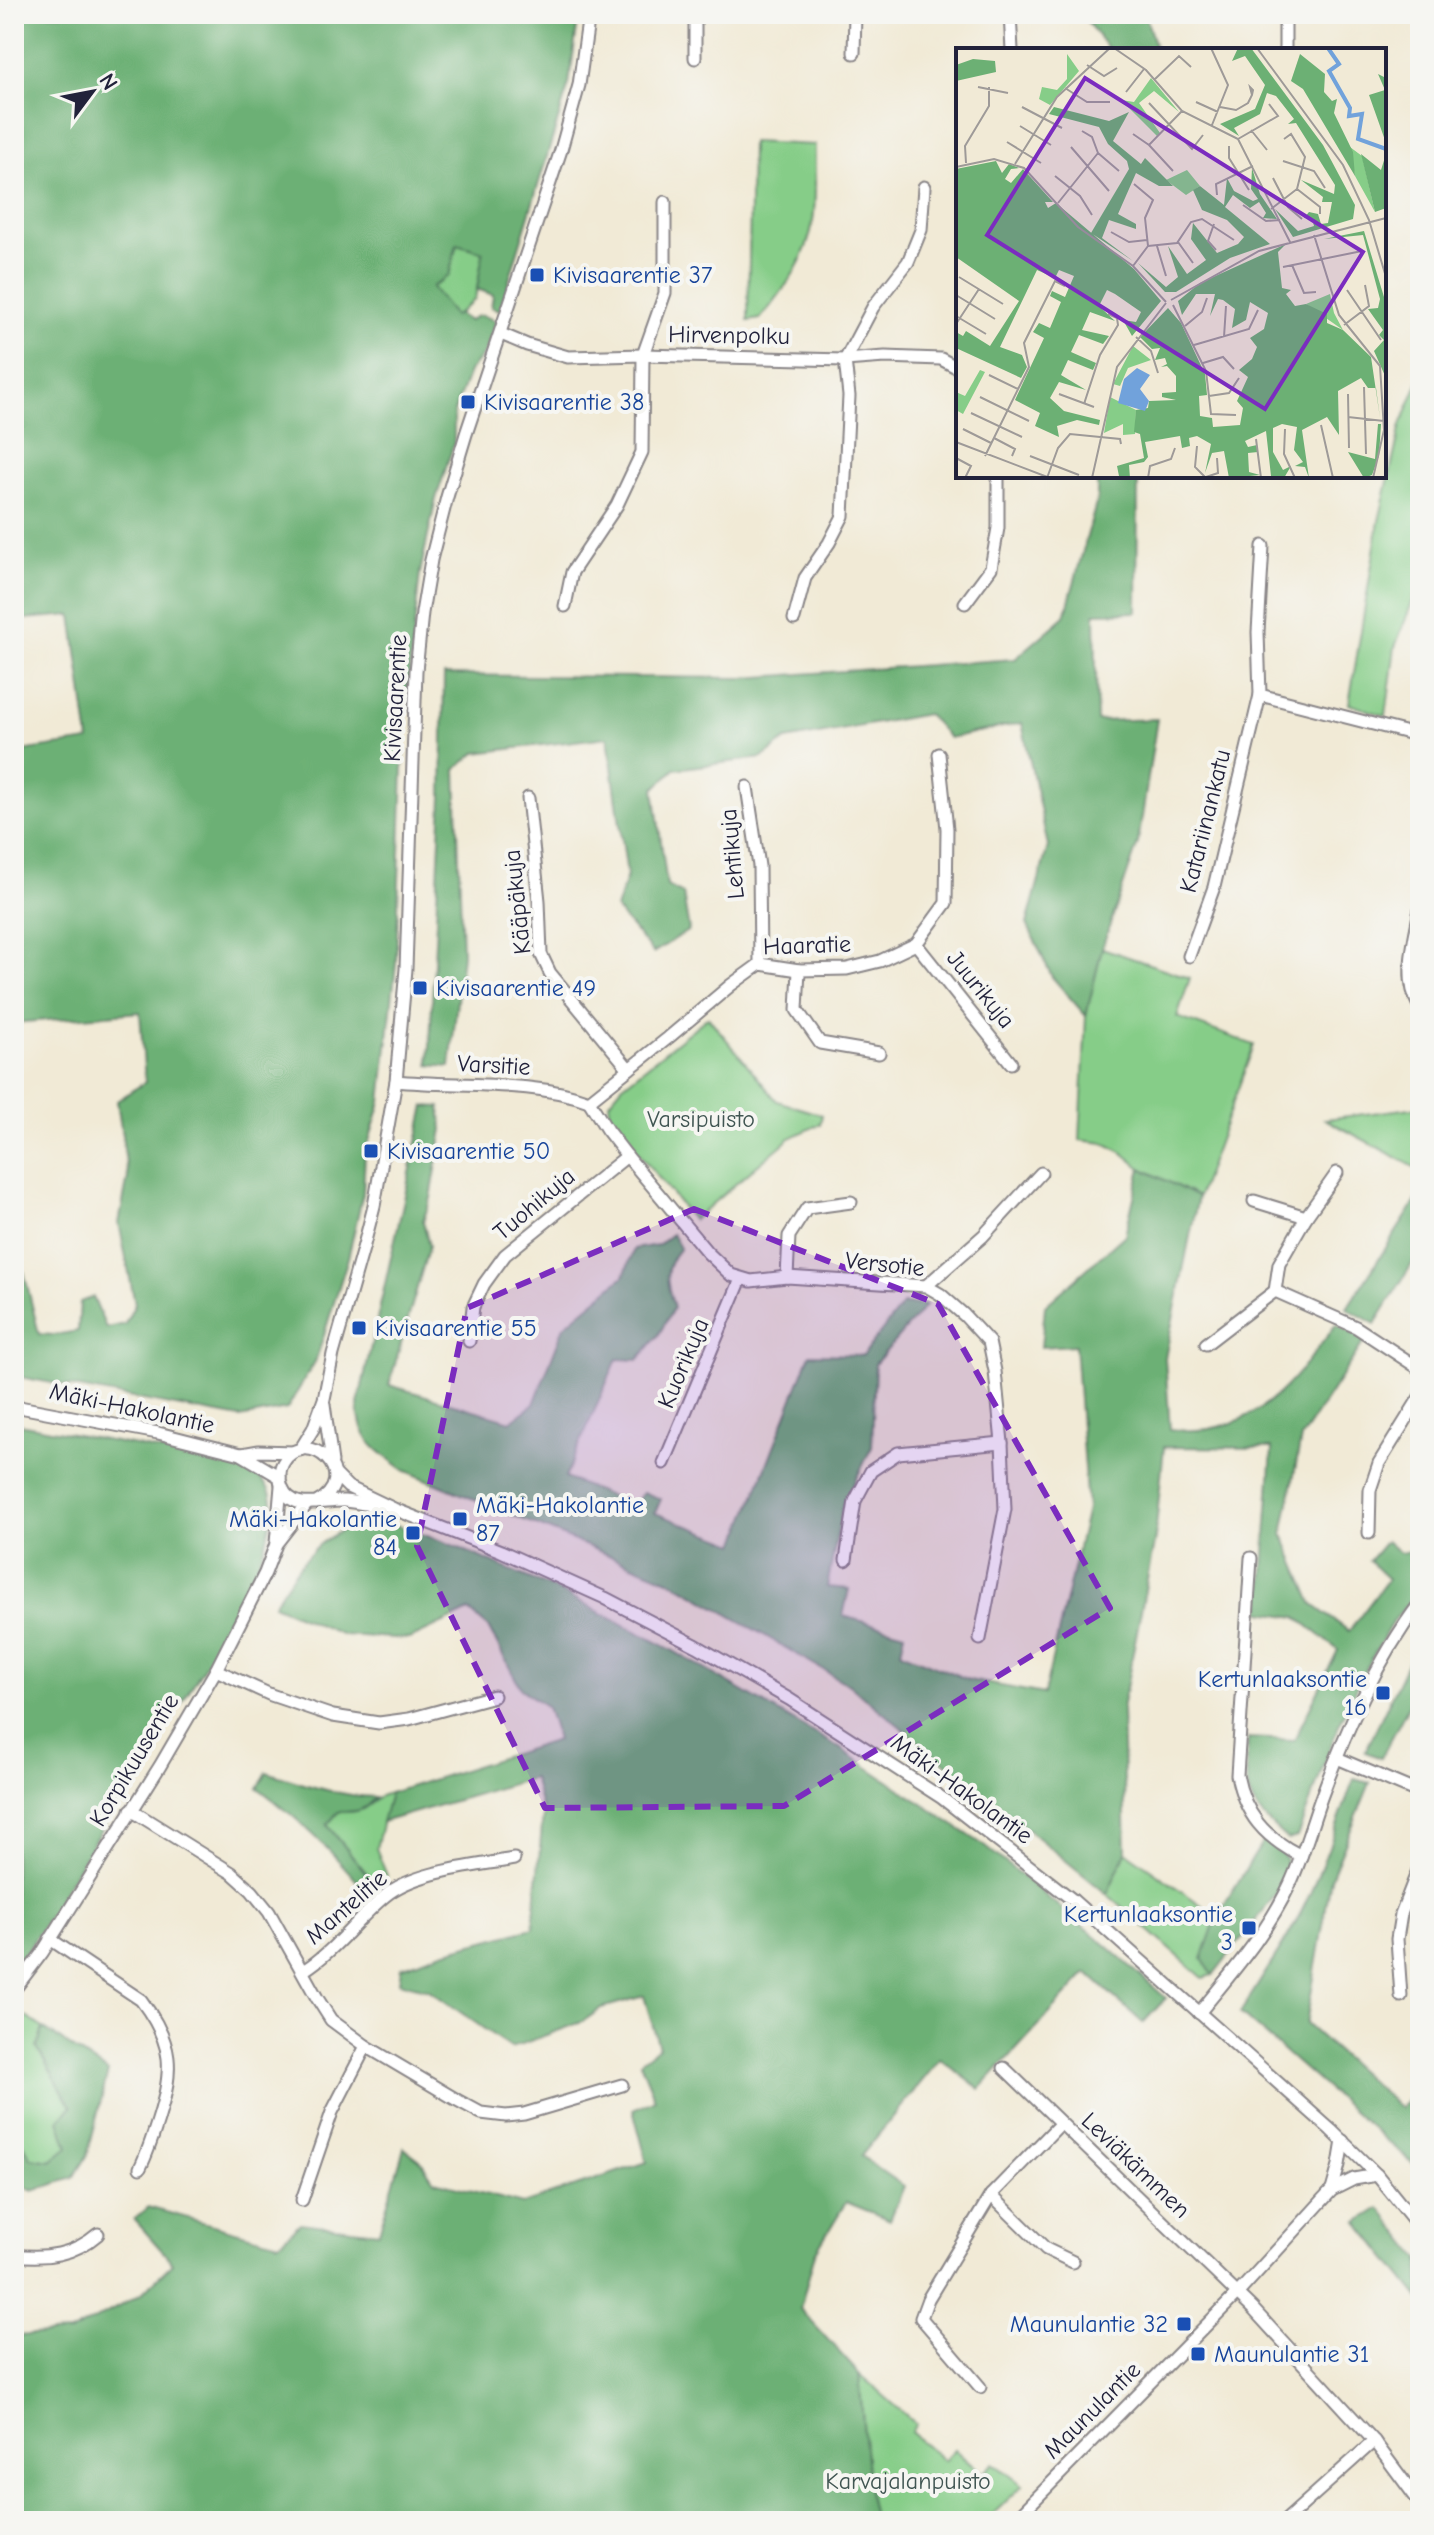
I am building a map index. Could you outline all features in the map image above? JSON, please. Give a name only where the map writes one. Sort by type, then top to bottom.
[{"type":"street","name":"Kivisaarentie","points":[[297,1451],[313,1429],[324,1399],[333,1354],[374,1206],[396,1081],[406,969],[416,671],[431,560],[447,497],[561,150],[579,85],[589,14]]},
{"type":"street","points":[[695,14],[695,58]]},
{"type":"street","points":[[854,53],[855,14]]},
{"type":"street","points":[[1010,14],[1012,48]]},
{"type":"street","points":[[1285,14],[1285,48]]},
{"type":"street","points":[[794,619],[805,578],[843,516],[849,396],[845,360],[873,307],[908,262],[921,230],[924,187]]},
{"type":"street","points":[[565,606],[572,572],[617,505],[642,452],[643,355],[665,293],[665,202]]},
{"type":"street","name":"Hirvenpolku","points":[[501,334],[568,357],[643,355],[845,360],[885,357],[941,359],[956,367]]},
{"type":"street","points":[[965,603],[991,568],[998,528],[998,478]]},
{"type":"street","name":"Katariinankatu","points":[[1189,956],[1214,887],[1260,695],[1258,632],[1263,546]]},
{"type":"street","points":[[1260,695],[1420,736]]},
{"type":"street","name":"Haaratie","points":[[589,1101],[760,964],[799,970],[847,969],[880,961],[916,944],[946,903],[947,829],[939,754]]},
{"type":"street","name":"Lehtikuja","points":[[747,787],[759,866],[760,964]]},
{"type":"street","name":"Kääpäkuja","points":[[528,798],[539,901],[541,954],[550,973],[629,1069]]},
{"type":"street","points":[[1420,909],[1411,973],[1411,991],[1420,1007]]},
{"type":"street","name":"Juurikuja","points":[[916,944],[1011,1063]]},
{"type":"street","points":[[799,970],[797,1010],[820,1043],[879,1053]]},
{"type":"street","name":"Varsitie","points":[[396,1081],[544,1089],[569,1093],[589,1101]]},
{"type":"street","points":[[589,1101],[627,1156],[707,1252],[731,1275],[741,1279]]},
{"type":"street","name":"Tuohikuja","points":[[469,1341],[473,1307],[484,1284],[505,1255],[627,1156]]},
{"type":"street","points":[[926,1286],[983,1236],[1041,1173]]},
{"type":"street","points":[[1206,1344],[1275,1291],[1279,1264],[1306,1217],[1337,1173]]},
{"type":"street","points":[[1254,1201],[1306,1217]]},
{"type":"street","points":[[787,1277],[789,1236],[807,1208],[851,1202]]},
{"type":"street","name":"Versotie","points":[[741,1279],[787,1277],[926,1286],[964,1315],[989,1342],[1002,1443],[1005,1509],[980,1639]]},
{"type":"street","name":"Kuorikuja","points":[[664,1463],[741,1279]]},
{"type":"street","points":[[1275,1291],[1356,1327],[1420,1369]]},
{"type":"street","points":[[1369,1533],[1370,1490],[1379,1463],[1420,1397]]},
{"type":"street","name":"Kivisaarentie","points":[[324,1399],[334,1470]]},
{"type":"street","name":"Mäki-Hakolantie","points":[[14,1406],[158,1433],[241,1454],[280,1481]]},
{"type":"street","points":[[846,1560],[855,1501],[871,1471],[898,1453],[1002,1443]]},
{"type":"street","points":[[308,1449],[323,1454],[334,1470],[330,1492],[311,1504],[291,1499],[280,1481],[283,1463],[297,1451],[308,1449]]},
{"type":"street","name":"Mäki-Hakolantie","points":[[241,1454],[297,1451]]},
{"type":"street","name":"Mäki-Hakolantie","points":[[334,1470],[348,1487],[605,1598],[697,1646],[891,1764],[1010,1850],[1074,1901],[1343,2141],[1377,2175],[1420,2228]]},
{"type":"street","name":"Korpikuusentie","points":[[14,1990],[160,1766],[216,1670],[265,1573],[276,1544],[280,1481]]},
{"type":"street","name":"Mäki-Hakolantie","points":[[311,1504],[347,1501],[394,1509]]},
{"type":"street","name":"Korpikuusentie","points":[[276,1544],[311,1504]]},
{"type":"street","points":[[1251,1558],[1237,1775],[1242,1798],[1252,1816],[1271,1836],[1301,1856]]},
{"type":"street","points":[[1199,2013],[1244,1960],[1291,1883],[1364,1695],[1405,1623],[1420,1603]]},
{"type":"street","points":[[216,1670],[271,1695],[321,1712],[379,1723],[409,1719],[494,1696]]},
{"type":"street","points":[[1337,1758],[1420,1793]]},
{"type":"street","points":[[131,1810],[232,1873],[252,1891],[269,1912],[331,2020],[366,2046],[481,2113],[506,2116],[524,2114],[622,2085]]},
{"type":"street","name":"Mantelitie","points":[[303,1971],[323,1958],[386,1895],[404,1884],[435,1874],[514,1859]]},
{"type":"street","points":[[1401,1996],[1397,1939],[1401,1914],[1420,1865]]},
{"type":"street","points":[[50,1939],[141,2000],[167,2047],[170,2075],[148,2154],[140,2168]]},
{"type":"street","points":[[302,2200],[332,2112],[366,2046]]},
{"type":"street","name":"Leviäkämmen","points":[[1004,2068],[1238,2293],[1374,2441],[1420,2503]]},
{"type":"street","points":[[980,2387],[921,2318],[928,2299],[991,2195],[1060,2124]]},
{"type":"street","name":"Maunulantie","points":[[1332,2190],[1343,2141]]},
{"type":"street","name":"Maunulantie","points":[[1014,2521],[1238,2293],[1332,2190],[1354,2179],[1377,2175]]},
{"type":"street","points":[[991,2195],[1046,2249],[1073,2262]]},
{"type":"street","points":[[14,2255],[35,2258],[58,2255],[74,2251],[98,2234]]},
{"type":"street","points":[[1285,2521],[1374,2441]]},
{"type":"highlighted area","points":[[694,1209],[938,1304],[1110,1608],[784,1806],[545,1808],[417,1546],[467,1308]]},
{"type":"green space","points":[[14,14],[579,14],[569,84],[500,310],[491,307],[493,295],[477,289],[483,252],[457,244],[449,275],[432,287],[454,316],[458,314],[469,321],[482,316],[496,321],[485,352],[469,372],[454,412],[454,443],[436,499],[420,573],[405,713],[396,964],[381,1102],[365,1154],[363,1193],[348,1258],[316,1360],[287,1409],[240,1418],[14,1376],[14,1259],[24,1272],[39,1334],[78,1331],[80,1302],[93,1297],[106,1328],[125,1324],[135,1304],[119,1223],[128,1177],[117,1101],[145,1082],[140,1012],[14,1023],[14,752],[89,741],[72,615],[14,620]]},
{"type":"green space","points":[[1081,14],[1145,14],[1155,48],[1107,48]]},
{"type":"green space","points":[[751,142],[815,145],[815,193],[810,235],[800,261],[786,286],[760,319],[748,321]]},
{"type":"green space","points":[[457,244],[484,252],[475,299],[438,331],[414,299],[449,275]]},
{"type":"green space","points":[[1420,379],[1420,582],[1395,647],[1386,716],[1349,704],[1379,521],[1401,425]]},
{"type":"green space","points":[[1097,478],[1138,478],[1137,612],[1095,613],[1097,721],[1157,719],[1138,843],[1102,948],[1086,1016],[1052,977],[1027,924],[1048,846],[1022,723],[949,738],[927,714],[786,740],[762,758],[675,769],[654,789],[667,886],[683,894],[689,930],[653,953],[616,909],[627,875],[608,737],[476,753],[456,769],[462,954],[450,1067],[429,1065],[442,797],[444,675],[743,678],[1015,659],[1065,616],[1097,500]]},
{"type":"green space","points":[[1102,948],[1190,978],[1177,1017],[1254,1045],[1198,1197],[1141,1168],[1122,1152],[1104,1143],[1080,1140],[1086,1016]]},
{"type":"green space","name":"Varsipuisto","points":[[708,1017],[777,1101],[822,1115],[820,1124],[790,1138],[693,1220],[611,1119],[609,1102],[622,1086]]},
{"type":"green space","points":[[425,1106],[440,1107],[443,1129],[431,1198],[423,1221],[429,1246],[389,1385],[511,1421],[534,1404],[564,1326],[624,1276],[634,1249],[658,1245],[672,1234],[680,1248],[670,1262],[667,1276],[674,1307],[658,1336],[638,1360],[617,1359],[565,1478],[634,1506],[643,1492],[661,1499],[655,1513],[736,1544],[810,1354],[863,1355],[903,1304],[926,1305],[875,1364],[872,1447],[843,1505],[827,1587],[849,1589],[843,1616],[905,1633],[901,1652],[969,1680],[1044,1694],[1087,1509],[1075,1345],[1041,1347],[1045,1306],[1125,1235],[1141,1168],[1198,1197],[1165,1358],[1170,1429],[1199,1430],[1224,1426],[1268,1403],[1303,1367],[1336,1324],[1365,1340],[1301,1438],[1283,1534],[1313,1605],[1349,1631],[1388,1579],[1369,1561],[1386,1541],[1400,1553],[1415,1550],[1420,1544],[1420,1587],[1390,1626],[1366,1669],[1338,1727],[1297,1837],[1288,1840],[1263,1816],[1250,1796],[1246,1772],[1248,1738],[1294,1740],[1338,1650],[1297,1617],[1261,1612],[1272,1448],[1164,1447],[1155,1538],[1122,1709],[1126,1852],[1107,1894],[849,1685],[673,1582],[404,1470],[377,1450],[362,1427],[358,1404]]},
{"type":"green space","points":[[1420,1107],[1420,1170],[1325,1119]]},
{"type":"green space","points":[[1420,1195],[1420,1251],[1375,1324],[1347,1308]]},
{"type":"green space","points":[[14,1423],[242,1466],[266,1484],[272,1501],[269,1531],[240,1605],[30,1947],[14,1966]]},
{"type":"green space","points":[[375,1518],[445,1542],[559,1591],[670,1649],[838,1747],[985,1846],[1166,1998],[1143,2023],[1087,1973],[980,2089],[940,2059],[861,2156],[904,2186],[890,2220],[846,2202],[815,2253],[800,2309],[859,2374],[869,2499],[874,2521],[14,2521],[14,2336],[70,2333],[140,2295],[173,2263],[134,2219],[148,2207],[279,2243],[300,2223],[379,2232],[404,2148],[420,2160],[434,2181],[523,2204],[647,2162],[633,2109],[655,2099],[640,2062],[659,2047],[644,1996],[602,2008],[582,2022],[511,2048],[429,1990],[399,1982],[401,1967],[443,1952],[533,1928],[543,1814],[533,1778],[382,1822],[390,1793],[557,1740],[547,1707],[521,1689],[488,1627],[469,1611],[410,1639],[343,1635],[273,1605],[314,1549],[339,1531]]},
{"type":"green space","points":[[1420,1642],[1420,1684],[1381,1758],[1365,1752],[1413,1651]]},
{"type":"green space","points":[[267,1772],[334,1792],[375,1797],[359,1810],[338,1812],[327,1825],[376,1885],[367,1893],[316,1837],[258,1788]]},
{"type":"green space","points":[[1354,1779],[1370,1783],[1331,1878],[1306,2024],[1400,2108],[1420,2087],[1420,2170],[1240,2013],[1284,1944],[1307,1900]]},
{"type":"green space","points":[[390,1793],[376,1848],[387,1876],[376,1885],[327,1825],[338,1812],[360,1810]]},
{"type":"green space","points":[[1264,1840],[1278,1846],[1286,1860],[1284,1875],[1277,1893],[1213,1975],[1202,1959],[1217,1916]]},
{"type":"green space","points":[[1126,1852],[1217,1916],[1203,1959],[1213,1975],[1203,1978],[1107,1894]]},
{"type":"green space","points":[[16,2010],[43,2028],[37,2048],[72,2107],[60,2120],[69,2147],[51,2161],[31,2158],[24,2145],[14,2138]]},
{"type":"green space","points":[[43,2028],[108,2072],[87,2157],[73,2178],[33,2191],[14,2183],[14,2138],[24,2145],[31,2158],[51,2161],[68,2147],[59,2120],[72,2107],[37,2048]]},
{"type":"green space","points":[[1380,2208],[1420,2259],[1420,2299],[1358,2222]]},
{"type":"green space","name":"Karvajalanpuisto","points":[[859,2374],[916,2424],[911,2432],[944,2461],[954,2449],[982,2474],[993,2463],[1023,2485],[986,2521],[874,2521],[869,2499]]},
{"type":"place","name":"Kivisaarentie 37","points":[[537,275]]},
{"type":"place","name":"Kivisaarentie 38","points":[[468,402]]},
{"type":"place","name":"Kivisaarentie 49","points":[[420,988]]},
{"type":"place","name":"Kivisaarentie 50","points":[[371,1151]]},
{"type":"place","name":"Kivisaarentie 55","points":[[359,1328]]},
{"type":"place","name":"Mäki-Hakolantie 87","points":[[460,1519]]},
{"type":"place","name":"Mäki-Hakolantie 84","points":[[413,1533]]},
{"type":"place","name":"Kertunlaaksontie 16","points":[[1383,1693]]},
{"type":"place","name":"Kertunlaaksontie 3","points":[[1249,1928]]},
{"type":"place","name":"Maunulantie 32","points":[[1184,2324]]},
{"type":"place","name":"Maunulantie 31","points":[[1198,2354]]}]
